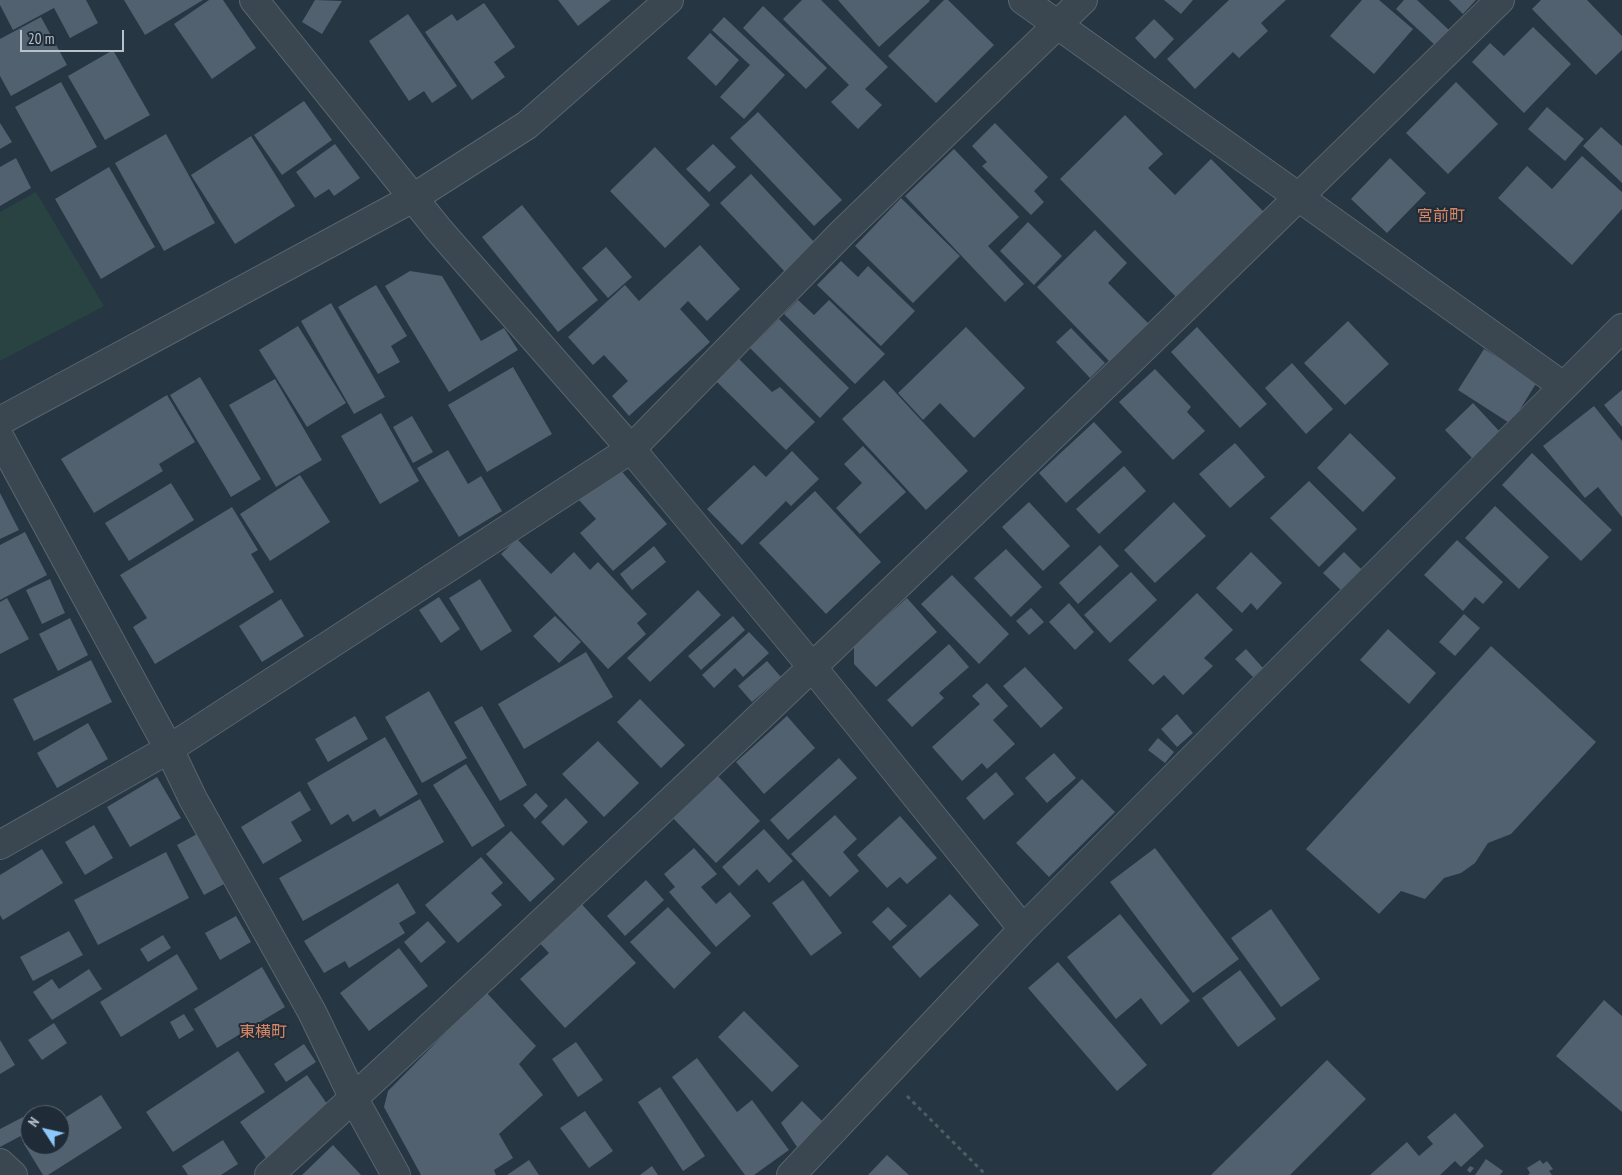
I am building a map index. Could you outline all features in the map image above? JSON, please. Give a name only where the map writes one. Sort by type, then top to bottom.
[{"type":"street","points":[[254,0],[439,230],[631,449],[812,668],[1023,929]]},
{"type":"street","points":[[0,421],[413,198],[527,125],[669,0]]},
{"type":"street","points":[[1023,0],[1564,386]]},
{"type":"street","points":[[0,845],[169,748],[631,449],[842,233],[1083,0]]},
{"type":"street","points":[[269,1175],[354,1099],[812,668],[1500,0]]},
{"type":"street","points":[[791,1175],[1023,929],[1622,328]]},
{"type":"street","points":[[0,438],[169,748],[193,800],[312,1012],[354,1099],[396,1175]]},
{"type":"street","points":[[0,1162],[13,1175]]},
{"type":"path","points":[[886,1074],[986,1175]]},
{"type":"green space","points":[[36,192],[104,306],[0,361],[0,212]]},
{"type":"building","points":[[0,0],[86,0],[98,23],[70,38],[54,8],[13,30],[0,5]]},
{"type":"building","points":[[124,0],[203,0],[145,35]]},
{"type":"building","points":[[209,0],[223,0],[256,48],[212,79],[174,24]]},
{"type":"building","points":[[315,0],[342,1],[322,34],[302,22]]},
{"type":"building","points":[[558,0],[611,0],[578,26]]},
{"type":"building","points":[[802,0],[821,0],[888,67],[865,89],[882,105],[858,129],[831,102],[849,85],[783,19]]},
{"type":"building","points":[[838,0],[929,0],[930,1],[879,47]]},
{"type":"building","points":[[944,0],[948,0],[994,45],[936,103],[888,56]]},
{"type":"building","points":[[1164,0],[1193,0],[1181,14]]},
{"type":"building","points":[[1229,0],[1286,0],[1261,23],[1268,31],[1239,58],[1233,52],[1195,89],[1167,59]]},
{"type":"building","points":[[1362,0],[1379,0],[1413,29],[1374,74],[1330,36]]},
{"type":"building","points":[[1404,0],[1417,0],[1449,30],[1435,45],[1396,9]]},
{"type":"building","points":[[1449,0],[1476,0],[1463,14]]},
{"type":"building","points":[[1541,0],[1587,0],[1622,36],[1622,50],[1596,75],[1532,9]]},
{"type":"building","points":[[484,3],[515,47],[494,62],[505,77],[472,100],[425,32],[452,14],[457,21]]},
{"type":"building","points":[[763,6],[827,68],[806,89],[743,28]]},
{"type":"building","points":[[408,14],[457,86],[432,103],[424,91],[409,101],[369,41]]},
{"type":"building","points":[[41,17],[67,65],[11,96],[0,76],[0,39]]},
{"type":"building","points":[[724,17],[785,75],[744,119],[720,97],[750,65],[712,30]]},
{"type":"building","points":[[1154,19],[1174,39],[1155,59],[1135,38]]},
{"type":"building","points":[[1533,27],[1571,64],[1524,113],[1472,62],[1490,43],[1504,56]]},
{"type":"building","points":[[710,33],[739,60],[716,86],[687,58]]},
{"type":"building","points":[[113,50],[150,115],[105,140],[68,76]]},
{"type":"building","points":[[61,82],[97,147],[51,172],[15,107]]},
{"type":"building","points":[[1456,82],[1498,124],[1448,174],[1406,133]]},
{"type":"building","points":[[304,101],[332,140],[282,175],[254,135]]},
{"type":"building","points":[[1547,107],[1584,139],[1565,161],[1528,129]]},
{"type":"building","points":[[758,112],[842,200],[814,226],[730,138]]},
{"type":"building","points":[[1125,115],[1163,154],[1148,168],[1175,195],[1211,159],[1268,216],[1181,302],[1060,179]]},
{"type":"building","points":[[0,123],[12,142],[0,149]]},
{"type":"building","points":[[995,123],[1048,177],[1034,191],[1044,202],[1031,215],[982,166],[987,162],[972,146]]},
{"type":"building","points":[[1601,127],[1622,146],[1622,183],[1583,146]]},
{"type":"building","points":[[166,134],[215,223],[164,251],[115,163]]},
{"type":"building","points":[[251,136],[295,206],[235,244],[191,175]]},
{"type":"building","points":[[335,144],[360,178],[334,196],[329,189],[315,198],[296,172]]},
{"type":"building","points":[[713,144],[736,167],[709,192],[686,169]]},
{"type":"building","points":[[655,147],[710,205],[665,248],[610,191]]},
{"type":"building","points":[[954,149],[1019,217],[988,246],[1024,284],[1005,302],[905,196]]},
{"type":"building","points":[[1582,156],[1622,192],[1622,209],[1572,265],[1498,198],[1527,166],[1552,189]]},
{"type":"building","points":[[16,158],[31,188],[0,206],[0,167]]},
{"type":"building","points":[[1390,158],[1426,193],[1387,233],[1351,199]]},
{"type":"building","points":[[109,167],[155,247],[101,279],[55,199]]},
{"type":"building","points":[[751,174],[815,243],[785,272],[720,203]]},
{"type":"building","points":[[901,198],[960,256],[913,303],[855,246]]},
{"type":"building","points":[[522,205],[598,300],[558,332],[482,237]]},
{"type":"building","points":[[1028,222],[1062,256],[1034,285],[1000,251]]},
{"type":"building","points":[[1095,230],[1127,263],[1108,283],[1149,324],[1110,362],[1037,287]]},
{"type":"building","points":[[700,245],[740,289],[707,321],[688,301],[680,309],[710,342],[629,416],[612,396],[628,381],[604,355],[593,365],[568,337],[625,285],[639,301]]},
{"type":"building","points":[[606,247],[632,277],[608,298],[582,268]]},
{"type":"building","points":[[841,261],[858,277],[868,266],[915,311],[881,346],[817,285]]},
{"type":"building","points":[[410,271],[442,276],[481,341],[504,328],[518,350],[449,392],[385,286]]},
{"type":"building","points":[[376,285],[407,336],[391,346],[400,362],[378,374],[338,307]]},
{"type":"building","points":[[798,300],[814,315],[829,300],[885,354],[855,384],[784,314]]},
{"type":"building","points":[[331,303],[385,397],[354,414],[301,321]]},
{"type":"building","points":[[779,319],[849,388],[820,418],[750,348]]},
{"type":"building","points":[[1348,321],[1389,364],[1345,405],[1304,363]]},
{"type":"building","points":[[298,326],[346,403],[307,427],[259,350]]},
{"type":"building","points":[[966,327],[1025,388],[974,438],[940,403],[923,420],[898,393]]},
{"type":"building","points":[[1197,327],[1267,404],[1240,428],[1171,352]]},
{"type":"building","points":[[1071,328],[1105,363],[1090,378],[1056,342]]},
{"type":"building","points":[[1484,349],[1537,382],[1511,424],[1458,390]]},
{"type":"building","points":[[738,358],[772,392],[780,387],[815,422],[786,450],[716,381]]},
{"type":"building","points":[[1292,363],[1333,409],[1306,434],[1265,388]]},
{"type":"building","points":[[513,367],[552,434],[487,472],[448,405]]},
{"type":"building","points":[[1155,369],[1191,407],[1187,412],[1205,431],[1173,460],[1119,402]]},
{"type":"building","points":[[200,377],[261,479],[231,497],[170,395]]},
{"type":"building","points":[[275,379],[322,460],[276,487],[229,405]]},
{"type":"building","points":[[884,380],[968,471],[926,510],[842,419]]},
{"type":"building","points":[[1622,390],[1622,427],[1604,405]]},
{"type":"building","points":[[167,395],[195,442],[159,464],[163,471],[94,513],[61,459]]},
{"type":"building","points":[[1473,403],[1501,433],[1474,460],[1445,430]]},
{"type":"building","points":[[1594,406],[1622,441],[1622,517],[1598,487],[1585,498],[1543,446]]},
{"type":"building","points":[[381,413],[419,481],[380,504],[341,436]]},
{"type":"building","points":[[412,416],[433,452],[413,463],[393,427]]},
{"type":"building","points":[[1094,422],[1122,452],[1066,503],[1039,473]]},
{"type":"building","points":[[1350,433],[1396,478],[1363,512],[1317,468]]},
{"type":"building","points":[[1235,443],[1265,477],[1230,508],[1199,474]]},
{"type":"building","points":[[863,446],[906,492],[860,534],[836,508],[862,483],[844,464]]},
{"type":"building","points":[[448,450],[468,484],[481,476],[502,511],[459,537],[417,468]]},
{"type":"building","points":[[792,451],[819,479],[791,506],[786,501],[742,545],[707,509],[754,465],[766,477]]},
{"type":"building","points":[[1532,453],[1612,530],[1581,561],[1502,485]]},
{"type":"building","points":[[1124,466],[1146,491],[1099,534],[1076,509]]},
{"type":"building","points":[[618,467],[667,524],[613,571],[580,533],[596,519],[579,500]]},
{"type":"building","points":[[300,475],[330,522],[270,561],[240,514]]},
{"type":"building","points":[[1309,481],[1357,529],[1319,567],[1270,518]]},
{"type":"building","points":[[171,483],[194,520],[129,561],[105,523]]},
{"type":"building","points":[[815,491],[881,562],[826,614],[759,543]]},
{"type":"building","points":[[0,493],[19,530],[0,539]]},
{"type":"building","points":[[1029,502],[1070,546],[1043,571],[1002,527]]},
{"type":"building","points":[[1174,502],[1206,536],[1155,583],[1124,550]]},
{"type":"building","points":[[1495,506],[1549,557],[1519,589],[1465,538]]},
{"type":"building","points":[[232,507],[258,550],[251,554],[274,592],[155,664],[133,627],[147,618],[120,575]]},
{"type":"building","points":[[25,532],[47,575],[0,600],[0,545]]},
{"type":"building","points":[[517,539],[551,574],[574,552],[590,570],[598,562],[647,614],[637,623],[646,634],[608,669],[501,554]]},
{"type":"building","points":[[1457,540],[1503,582],[1483,604],[1475,597],[1463,611],[1424,575]]},
{"type":"building","points":[[1100,545],[1119,566],[1078,604],[1059,583]]},
{"type":"building","points":[[654,546],[666,562],[632,590],[620,574]]},
{"type":"building","points":[[1006,549],[1042,587],[1011,617],[974,578]]},
{"type":"building","points":[[1251,552],[1282,583],[1257,610],[1251,603],[1242,613],[1216,588]]},
{"type":"building","points":[[1344,552],[1364,572],[1343,592],[1323,573]]},
{"type":"building","points":[[1131,572],[1157,600],[1110,643],[1084,615]]},
{"type":"building","points":[[952,575],[1009,634],[979,664],[921,604]]},
{"type":"building","points":[[50,579],[65,613],[42,624],[26,590]]},
{"type":"building","points":[[480,579],[512,631],[481,651],[449,598]]},
{"type":"building","points":[[698,590],[721,615],[650,682],[627,658]]},
{"type":"building","points":[[1197,593],[1233,630],[1204,658],[1213,666],[1183,695],[1164,675],[1153,685],[1128,660]]},
{"type":"building","points":[[439,597],[460,629],[441,643],[419,610]]},
{"type":"building","points":[[7,598],[29,639],[0,654],[0,602]]},
{"type":"building","points":[[907,598],[937,632],[876,687],[854,664],[854,646]]},
{"type":"building","points":[[281,599],[304,636],[262,662],[239,626]]},
{"type":"building","points":[[1069,603],[1094,632],[1075,650],[1049,622]]},
{"type":"building","points":[[1031,608],[1044,622],[1029,635],[1016,621]]},
{"type":"building","points":[[1464,614],[1480,628],[1455,656],[1439,642]]},
{"type":"building","points":[[555,616],[581,642],[559,663],[533,636]]},
{"type":"building","points":[[733,616],[745,630],[701,670],[688,656]]},
{"type":"building","points":[[70,618],[88,655],[58,671],[39,634]]},
{"type":"building","points":[[1388,629],[1436,673],[1409,704],[1360,660]]},
{"type":"building","points":[[749,632],[769,653],[743,677],[735,668],[714,688],[702,675]]},
{"type":"building","points":[[949,644],[969,667],[939,693],[944,698],[912,727],[887,700]]},
{"type":"building","points":[[1491,646],[1596,742],[1511,834],[1488,843],[1475,863],[1461,873],[1444,878],[1425,899],[1401,891],[1379,914],[1306,849]]},
{"type":"building","points":[[1246,649],[1263,668],[1253,677],[1235,659]]},
{"type":"building","points":[[586,652],[613,697],[524,749],[498,704]]},
{"type":"building","points":[[91,660],[112,702],[34,741],[13,699]]},
{"type":"building","points":[[767,661],[781,677],[752,702],[738,686]]},
{"type":"building","points":[[1025,667],[1063,708],[1041,728],[1003,686]]},
{"type":"building","points":[[987,683],[1008,706],[993,720],[1015,744],[987,769],[982,763],[962,781],[932,747],[980,704],[972,696]]},
{"type":"building","points":[[429,691],[467,758],[422,783],[385,717]]},
{"type":"building","points":[[640,699],[685,745],[661,768],[617,722]]},
{"type":"building","points":[[482,706],[527,785],[500,801],[454,722]]},
{"type":"building","points":[[1177,714],[1193,733],[1177,747],[1161,729]]},
{"type":"building","points":[[355,716],[368,739],[328,762],[315,739]]},
{"type":"building","points":[[787,716],[815,748],[764,794],[736,762]]},
{"type":"building","points":[[88,723],[108,759],[57,788],[37,753]]},
{"type":"building","points":[[385,737],[418,794],[380,817],[375,809],[353,822],[348,814],[331,825],[307,783]]},
{"type":"building","points":[[1158,738],[1174,752],[1165,763],[1148,750]]},
{"type":"building","points":[[598,741],[639,783],[604,817],[562,774]]},
{"type":"building","points":[[1054,753],[1076,778],[1047,803],[1025,778]]},
{"type":"building","points":[[839,758],[857,778],[788,840],[770,820]]},
{"type":"building","points":[[466,764],[505,826],[472,847],[433,785]]},
{"type":"building","points":[[996,772],[1014,794],[984,820],[966,798]]},
{"type":"building","points":[[717,775],[760,821],[716,863],[672,817]]},
{"type":"building","points":[[157,777],[181,818],[130,847],[107,807]]},
{"type":"building","points":[[1082,779],[1115,812],[1049,877],[1016,843]]},
{"type":"building","points":[[300,791],[311,810],[291,822],[302,841],[263,864],[241,827]]},
{"type":"building","points":[[536,793],[548,806],[535,819],[523,805]]},
{"type":"building","points":[[566,798],[588,822],[563,846],[541,822]]},
{"type":"building","points":[[420,799],[444,842],[303,921],[279,878]]},
{"type":"building","points":[[835,815],[857,839],[843,852],[859,871],[830,897],[791,854]]},
{"type":"building","points":[[900,816],[937,858],[907,884],[900,877],[887,888],[857,855]]},
{"type":"building","points":[[94,825],[113,858],[85,875],[65,842]]},
{"type":"building","points":[[764,829],[793,861],[769,883],[757,869],[739,886],[722,867]]},
{"type":"building","points":[[511,831],[555,879],[530,902],[486,854]]},
{"type":"building","points":[[197,834],[224,884],[204,895],[177,845]]},
{"type":"building","points":[[694,848],[717,874],[701,887],[716,904],[730,892],[751,916],[716,947],[669,892],[675,887],[664,874]]},
{"type":"building","points":[[1155,848],[1239,959],[1193,993],[1110,882]]},
{"type":"building","points":[[42,849],[63,883],[3,920],[0,915],[0,875]]},
{"type":"building","points":[[166,852],[189,898],[98,945],[74,900]]},
{"type":"building","points":[[481,857],[503,883],[491,893],[502,905],[458,943],[425,905]]},
{"type":"building","points":[[646,880],[664,900],[625,936],[607,916]]},
{"type":"building","points":[[803,880],[842,933],[811,956],[772,903]]},
{"type":"building","points":[[398,883],[416,913],[399,923],[405,933],[349,968],[345,961],[324,973],[304,941]]},
{"type":"building","points":[[950,894],[979,925],[920,978],[892,947]]},
{"type":"building","points":[[576,898],[636,963],[565,1028],[520,979],[549,953],[534,937]]},
{"type":"building","points":[[668,907],[711,953],[674,989],[630,942]]},
{"type":"building","points":[[888,907],[907,926],[890,941],[872,922]]},
{"type":"building","points":[[1271,909],[1320,979],[1281,1007],[1231,938]]},
{"type":"building","points":[[1120,914],[1190,1001],[1161,1025],[1141,998],[1116,1019],[1067,957]]},
{"type":"building","points":[[236,916],[251,942],[220,960],[205,933]]},
{"type":"building","points":[[428,921],[446,942],[421,963],[404,942]]},
{"type":"building","points":[[69,931],[83,955],[33,981],[20,957]]},
{"type":"building","points":[[163,935],[171,948],[148,962],[140,949]]},
{"type":"building","points":[[399,948],[428,986],[369,1031],[340,993]]},
{"type":"building","points":[[177,954],[198,989],[121,1037],[100,1002]]},
{"type":"building","points":[[1058,962],[1147,1065],[1117,1091],[1028,988]]},
{"type":"building","points":[[262,967],[285,1007],[217,1048],[194,1009]]},
{"type":"building","points":[[89,969],[102,989],[52,1020],[33,992],[52,979],[59,989]]},
{"type":"building","points":[[1240,970],[1276,1019],[1238,1047],[1202,998]]},
{"type":"building","points":[[486,992],[536,1046],[519,1064],[543,1095],[499,1134],[513,1158],[494,1170],[496,1175],[421,1175],[384,1107],[388,1091]]},
{"type":"building","points":[[1604,1000],[1622,1016],[1622,1112],[1556,1056]]},
{"type":"building","points":[[744,1011],[799,1066],[772,1092],[718,1037]]},
{"type":"building","points":[[184,1014],[194,1030],[179,1039],[170,1022]]},
{"type":"building","points":[[54,1023],[67,1043],[42,1060],[28,1040]]},
{"type":"building","points":[[0,1040],[15,1065],[0,1074]]},
{"type":"building","points":[[576,1042],[603,1080],[578,1097],[552,1059]]},
{"type":"building","points":[[304,1044],[316,1062],[286,1082],[274,1064]]},
{"type":"building","points":[[238,1051],[265,1092],[173,1152],[146,1112]]},
{"type":"building","points":[[697,1058],[737,1112],[752,1100],[789,1150],[754,1175],[745,1175],[672,1077]]},
{"type":"building","points":[[1327,1060],[1366,1099],[1290,1175],[1211,1175]]},
{"type":"building","points":[[307,1075],[332,1111],[266,1158],[240,1122]]},
{"type":"building","points":[[660,1087],[705,1156],[683,1171],[638,1102]]},
{"type":"building","points":[[101,1095],[122,1128],[48,1175],[43,1175],[31,1155],[70,1155],[70,1115]]},
{"type":"building","points":[[802,1101],[824,1123],[799,1150],[781,1123]]},
{"type":"building","points":[[585,1111],[613,1151],[589,1168],[560,1128]]},
{"type":"building","points":[[1455,1113],[1484,1146],[1461,1167],[1455,1161],[1440,1175],[1370,1175],[1407,1142],[1419,1156],[1433,1144],[1427,1137]]},
{"type":"building","points":[[20,1119],[20,1136],[0,1147],[0,1129]]},
{"type":"building","points":[[223,1140],[238,1164],[221,1175],[188,1175],[182,1166]]},
{"type":"building","points":[[333,1145],[361,1175],[302,1175]]},
{"type":"building","points":[[887,1155],[909,1175],[868,1175]]},
{"type":"building","points":[[1486,1159],[1503,1171],[1500,1175],[1475,1175]]},
{"type":"building","points":[[529,1160],[539,1175],[507,1175]]},
{"type":"building","points":[[1540,1160],[1543,1164],[1547,1161],[1553,1169],[1549,1171],[1552,1175],[1528,1175],[1530,1173],[1527,1168]]},
{"type":"building","points":[[652,1166],[658,1175],[640,1175]]},
{"type":"building","points":[[1470,1166],[1474,1168],[1470,1173],[1467,1170]]},
{"type":"district","name":"宮前町","points":[[1441,216]]},
{"type":"district","name":"東横町","points":[[263,1032]]}]
